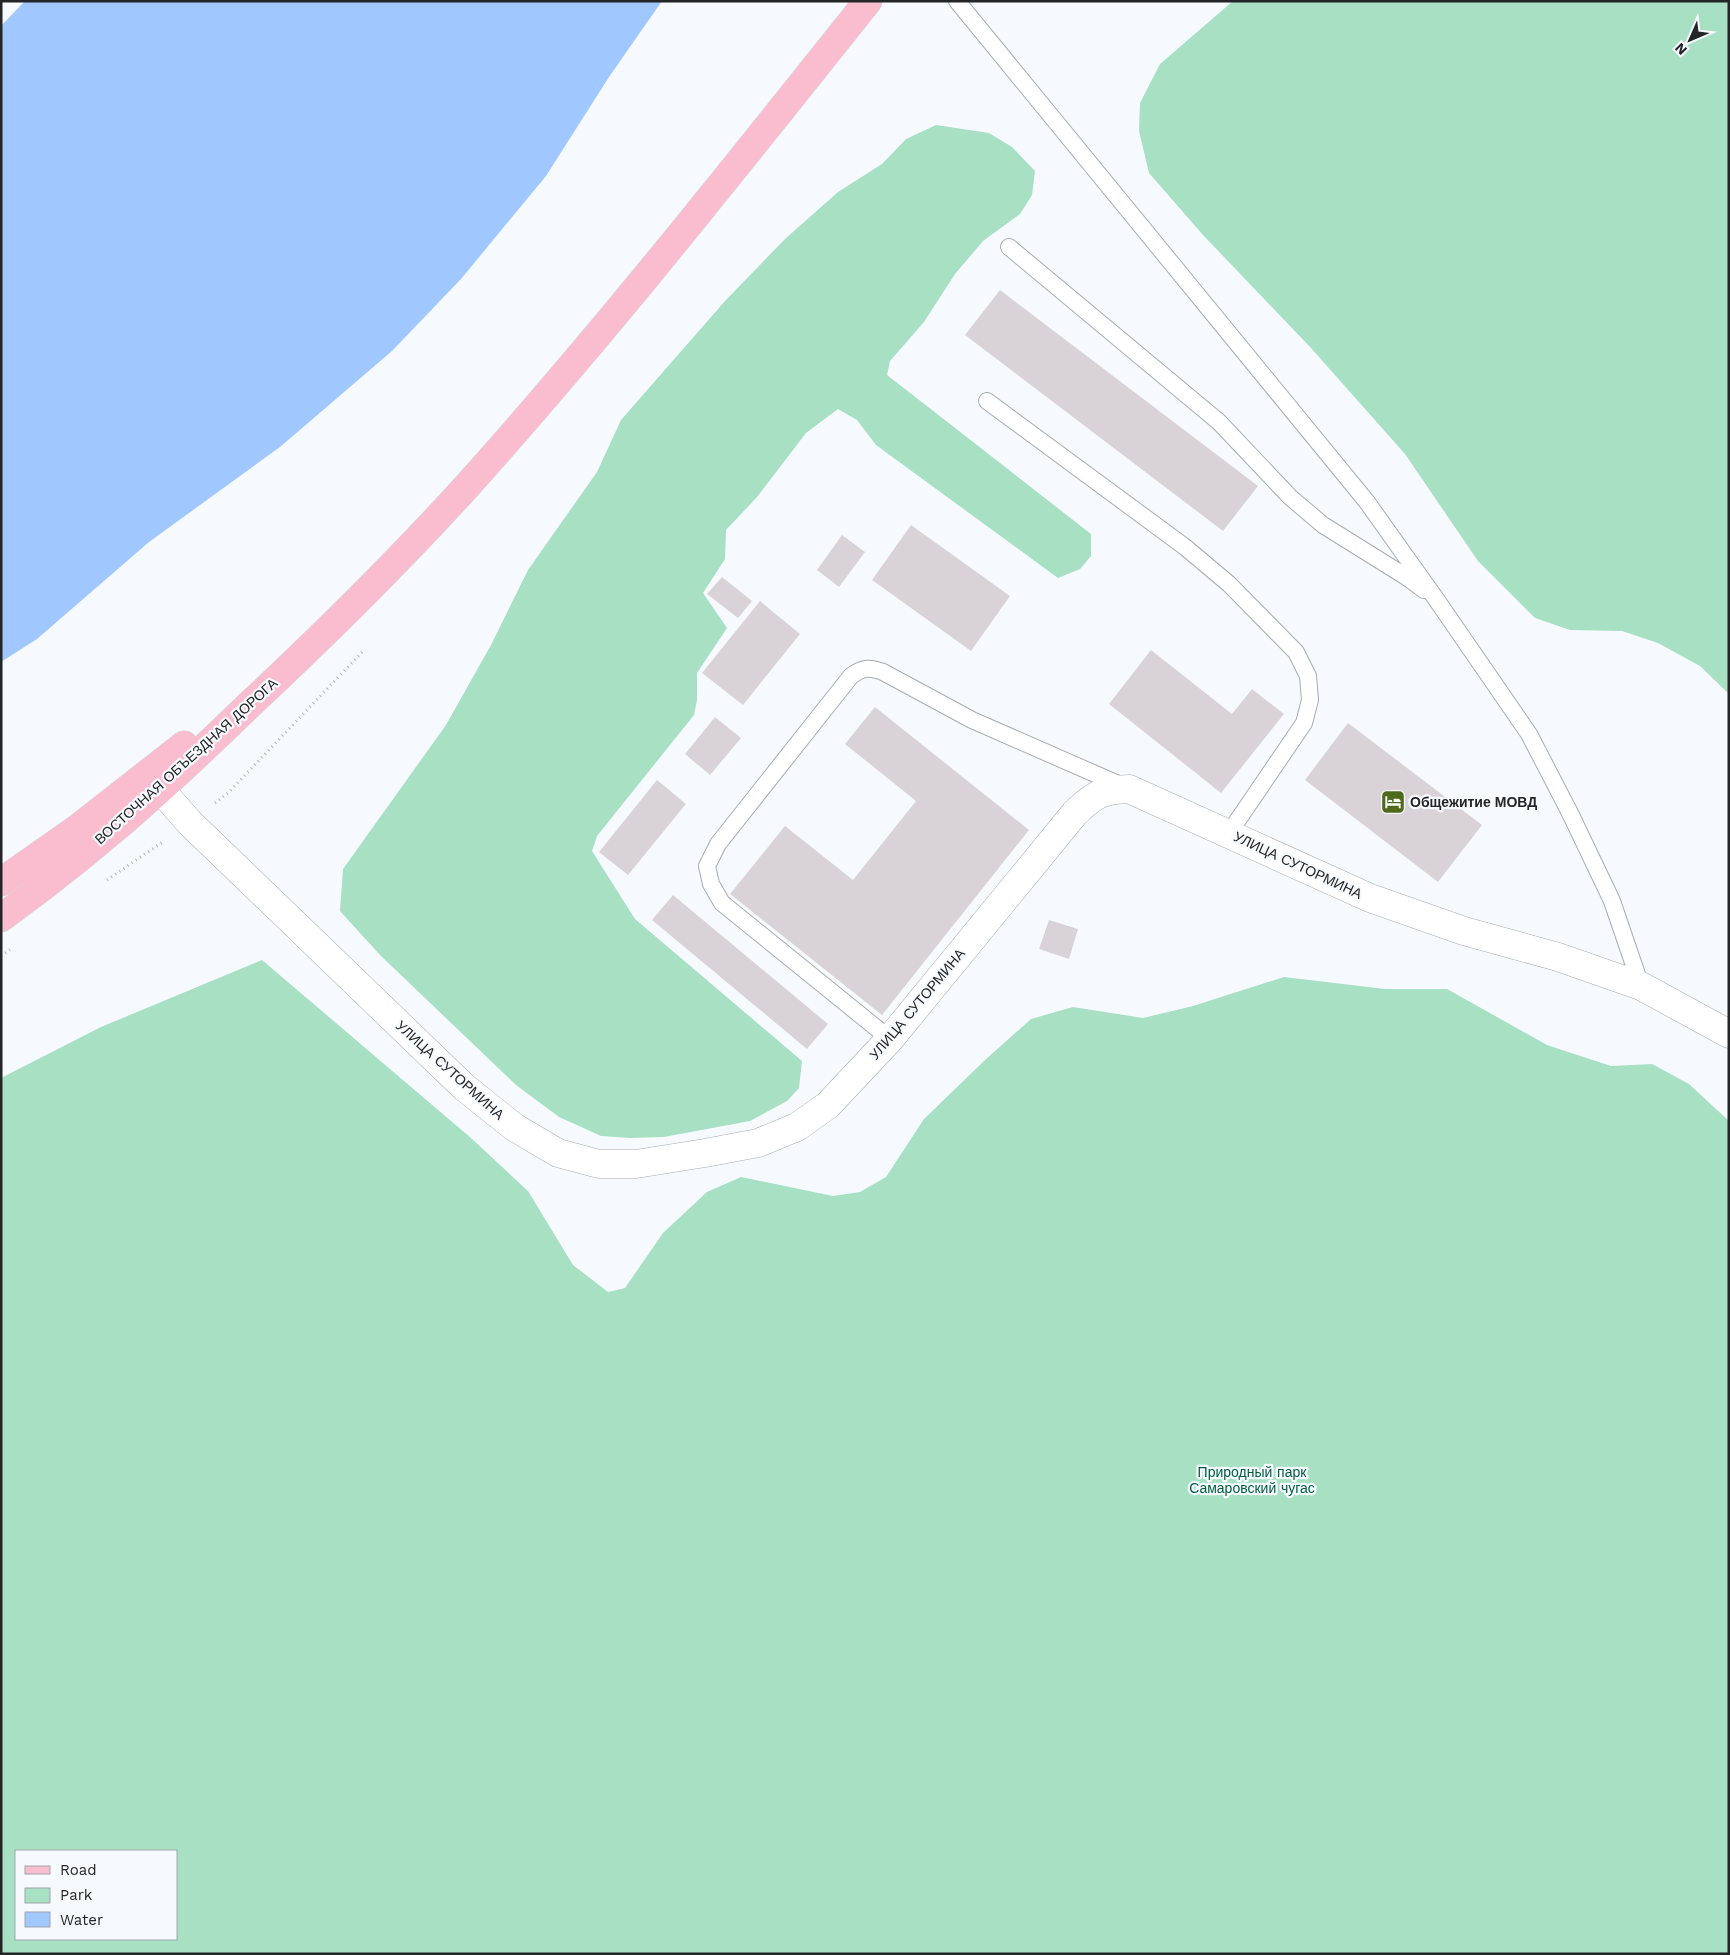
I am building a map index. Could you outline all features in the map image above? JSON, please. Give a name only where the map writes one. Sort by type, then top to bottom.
[{"type":"main road","name":"ВОСТОЧНАЯ ОБЪЕЗДНАЯ ДОРОГА","points":[[1,918],[87,852],[160,790],[321,638],[465,488],[544,399],[761,135],[868,1]]},
{"type":"main road","name":"ВОСТОЧНАЯ ОБЪЕЗДНАЯ ДОРОГА","points":[[1,882],[78,828],[321,638]]},
{"type":"street","name":"УЛИЦА СУТОРМИНА","points":[[160,790],[197,830],[464,1087],[514,1127],[558,1152],[599,1164],[636,1164],[758,1143],[797,1127],[828,1105],[890,1039],[1074,813],[1088,800],[1107,790],[1129,789],[1370,898],[1464,931],[1558,958],[1641,986],[1729,1034]]},
{"type":"lane","points":[[956,1],[1367,502],[1436,599],[1529,734],[1570,813],[1612,901],[1641,986]]},
{"type":"lane","points":[[1009,247],[1218,422],[1322,526],[1408,578],[1436,599]]},
{"type":"lane","points":[[987,401],[1185,547],[1229,584],[1296,652],[1308,676],[1310,700],[1304,724],[1229,833]]},
{"type":"lane","points":[[890,1039],[722,902],[711,884],[707,866],[718,844],[852,676],[859,670],[867,667],[883,672],[972,720],[1129,789]]},
{"type":"green space","points":[[1233,1],[1729,1],[1729,694],[1700,666],[1658,643],[1622,631],[1570,630],[1535,618],[1478,561],[1405,454],[1311,348],[1203,235],[1149,173],[1139,131],[1140,103],[1160,64]]},
{"type":"green space","points":[[936,125],[989,133],[1012,147],[1035,171],[1032,195],[1020,214],[983,241],[955,274],[924,322],[890,361],[887,375],[1091,534],[1091,556],[1080,569],[1058,578],[876,445],[857,420],[838,409],[806,433],[757,497],[726,530],[725,559],[703,593],[727,628],[697,673],[697,700],[694,715],[597,836],[592,851],[635,919],[802,1061],[799,1088],[787,1101],[750,1121],[664,1137],[630,1138],[601,1136],[559,1117],[516,1085],[380,955],[340,911],[343,869],[446,725],[491,645],[528,570],[597,472],[621,420],[725,301],[785,239],[838,192],[882,164],[906,139]]},
{"type":"green space","name":"Природный парк Самаровский чугас","points":[[262,960],[471,1138],[528,1191],[573,1265],[608,1292],[625,1288],[663,1233],[707,1192],[741,1177],[833,1196],[860,1192],[886,1177],[924,1119],[984,1061],[1031,1019],[1073,1007],[1143,1018],[1193,1006],[1284,977],[1385,989],[1447,989],[1547,1045],[1611,1066],[1652,1064],[1689,1084],[1729,1121],[1729,1954],[1,1954],[1,1078],[101,1027]]},
{"type":"water","points":[[25,1],[662,1],[609,77],[546,176],[461,279],[392,351],[280,447],[149,542],[37,639],[1,662],[1,26]]},
{"type":"building","points":[[1000,290],[1258,486],[1223,531],[965,335]]},
{"type":"building","points":[[911,525],[1010,596],[971,651],[872,580]]},
{"type":"building","points":[[842,535],[865,552],[839,587],[817,570]]},
{"type":"building","points":[[722,577],[752,601],[738,618],[707,594]]},
{"type":"building","points":[[760,601],[800,634],[743,705],[702,673]]},
{"type":"building","points":[[1151,650],[1232,714],[1252,689],[1284,714],[1221,793],[1109,704]]},
{"type":"building","points":[[875,707],[1029,830],[882,1015],[730,894],[785,826],[853,880],[916,801],[845,744]]},
{"type":"building","points":[[715,717],[741,738],[710,775],[685,754]]},
{"type":"building","name":"Общежитие МОВД","points":[[1348,723],[1482,825],[1438,882],[1305,780]]},
{"type":"building","points":[[657,780],[686,804],[628,875],[599,852]]},
{"type":"building","points":[[673,895],[828,1024],[807,1049],[652,920]]},
{"type":"building","points":[[1049,920],[1078,929],[1069,959],[1039,949]]},
{"type":"place","name":"Общежитие МОВД","points":[[1393,802]]}]
